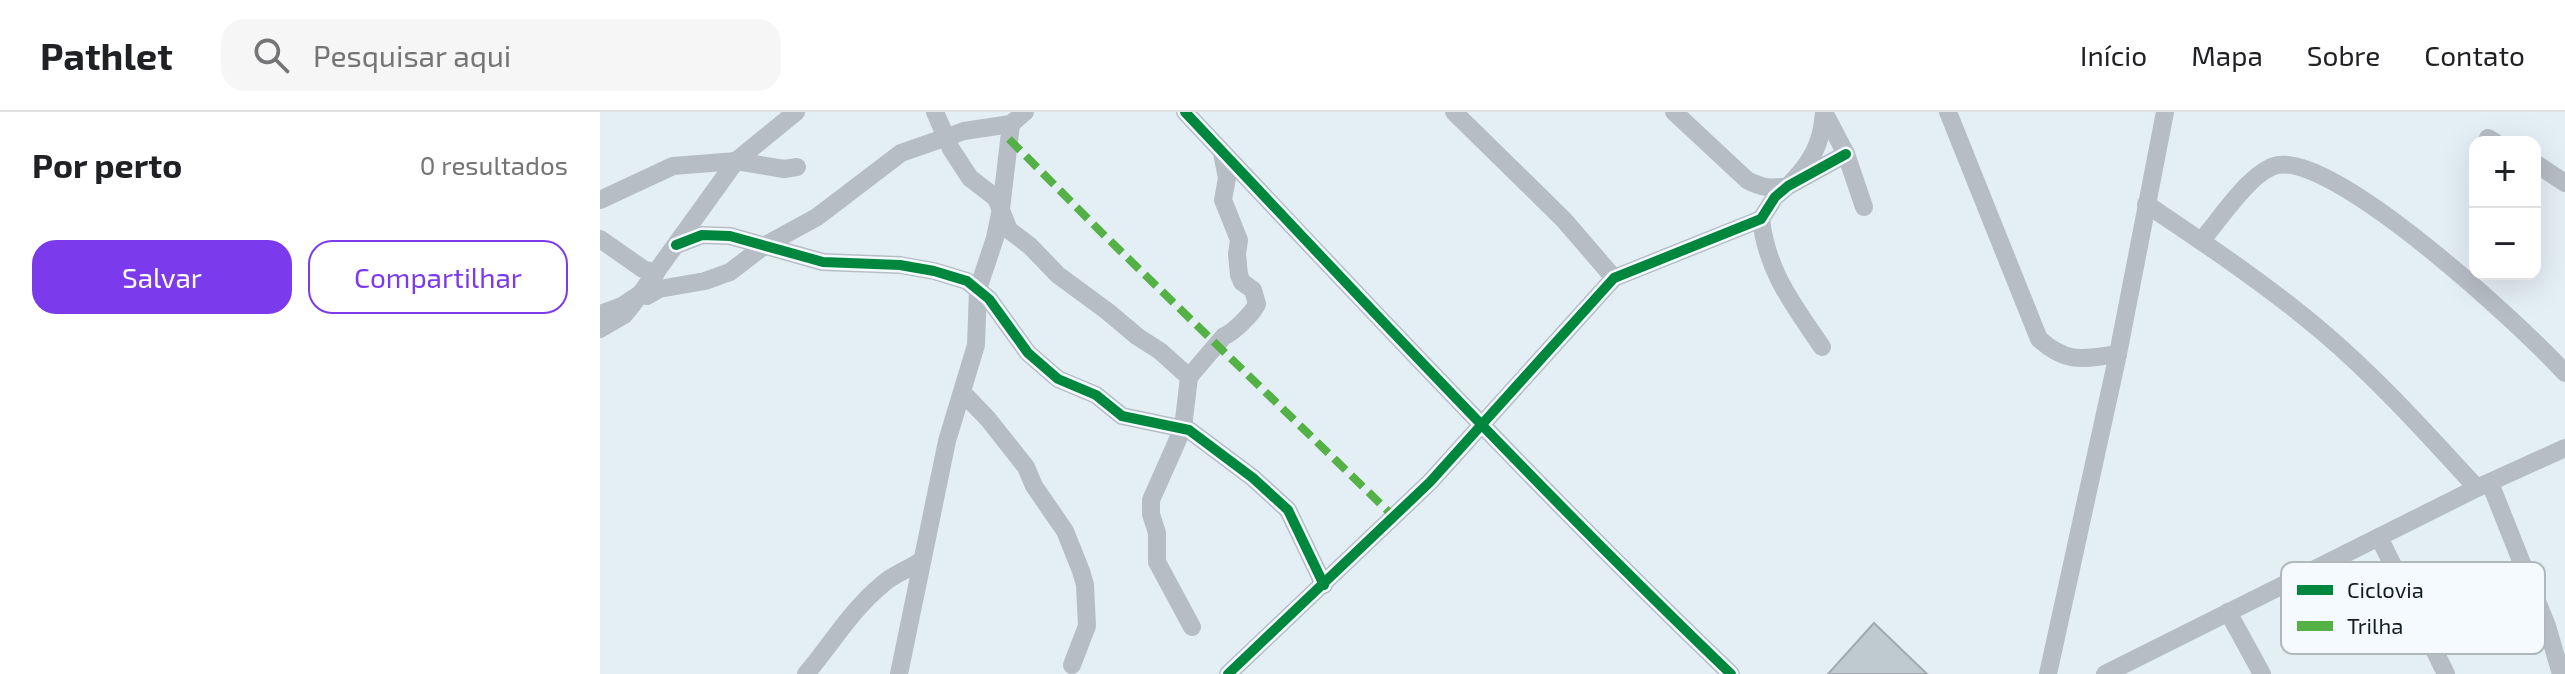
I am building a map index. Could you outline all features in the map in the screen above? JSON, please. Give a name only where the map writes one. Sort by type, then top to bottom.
[{"type":"street","points":[[935,112],[945,136],[975,183],[996,198],[1009,230],[1030,246],[1058,275],[1160,351],[1189,377]]},
{"type":"street","points":[[600,314],[622,306],[640,294],[647,296],[672,285],[718,277],[737,268],[764,246],[817,217],[889,160],[945,136],[1011,124],[1025,112]]},
{"type":"street","points":[[1185,112],[1480,425],[1731,674]]},
{"type":"street","points":[[1454,112],[1564,220],[1614,278]]},
{"type":"street","points":[[1674,112],[1747,180],[1760,187],[1788,186],[1846,154]]},
{"type":"street","points":[[1228,674],[1430,482],[1614,278],[1761,219],[1775,197],[1816,153],[1823,133],[1824,112]]},
{"type":"street","points":[[1824,112],[1846,154],[1864,207]]},
{"type":"street","points":[[1948,112],[2039,339],[2068,358],[2118,354]]},
{"type":"street","points":[[2048,674],[2118,354],[2165,112]]},
{"type":"street","points":[[600,329],[624,315],[736,161],[792,113]]},
{"type":"street","points":[[899,674],[947,441],[977,338],[978,289],[1001,209],[1011,124]]},
{"type":"street","points":[[1192,627],[1157,562],[1157,533],[1151,514],[1151,500],[1183,428],[1189,377],[1224,336],[1250,316],[1257,304],[1253,290],[1242,282],[1239,275],[1239,240],[1223,200],[1227,178],[1222,152]]},
{"type":"street","points":[[600,200],[673,166],[736,161],[784,169],[797,167]]},
{"type":"street","points":[[2201,241],[2264,171],[2278,165],[2312,173],[2386,214],[2537,342],[2565,373]]},
{"type":"street","points":[[2541,167],[2565,183]]},
{"type":"street","points":[[2146,204],[2270,290],[2379,383],[2484,485],[2521,562]]},
{"type":"street","points":[[1761,219],[1778,281],[1822,347]]},
{"type":"street","points":[[676,245],[709,235],[738,237],[823,262],[872,262],[934,271],[967,281],[989,299],[1019,344],[1058,379],[1096,395],[1122,416],[1183,428],[1200,437],[1248,474],[1288,510],[1324,585]]},
{"type":"street","points":[[600,239],[643,269],[656,273]]},
{"type":"street","points":[[963,393],[1026,467],[1034,486],[1065,531],[1085,585],[1087,626],[1072,665]]},
{"type":"street","points":[[2329,562],[2565,448]]},
{"type":"street","points":[[2379,537],[2391,562]]},
{"type":"street","points":[[806,674],[829,641],[871,594],[894,575],[922,560]]},
{"type":"street","points":[[2105,674],[2281,586]]},
{"type":"street","points":[[2228,612],[2262,674]]},
{"type":"street","points":[[2545,626],[2561,674]]},
{"type":"street","points":[[2436,654],[2446,674]]},
{"type":"building","points":[[1874,623],[1927,674],[1828,674]]},
{"type":"marked path","points":[[1009,139],[1394,517]]},
{"type":"cycle path","points":[[1185,112],[1522,467],[1731,674]]},
{"type":"cycle path","points":[[1228,674],[1430,482],[1614,278],[1761,219],[1775,197],[1788,186],[1846,154]]},
{"type":"cycle path","points":[[676,245],[702,235],[730,236],[823,262],[900,265],[967,281],[989,299],[1028,353],[1058,379],[1096,395],[1122,416],[1189,430],[1253,478],[1288,510],[1324,585]]}]
